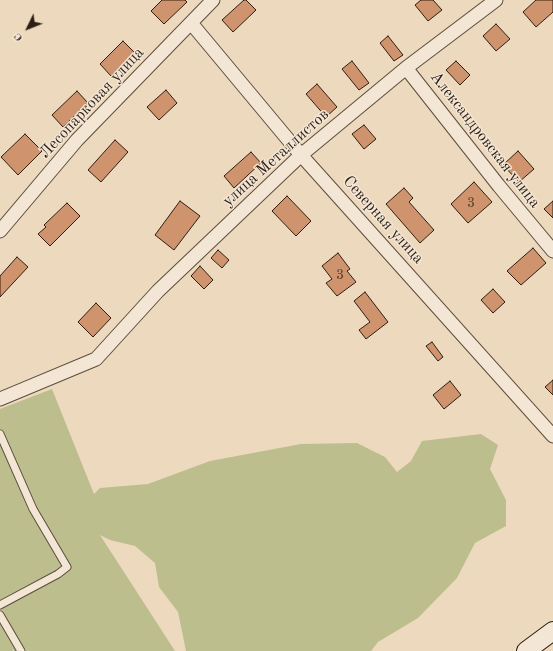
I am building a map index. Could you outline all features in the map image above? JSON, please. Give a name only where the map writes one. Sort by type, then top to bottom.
[{"type":"main road","points":[[526,651],[553,632]]},
{"type":"street","name":"Лесопарковая улица","points":[[0,231],[77,140],[212,0]]},
{"type":"street","name":"улица Металлистов","points":[[0,400],[96,359],[158,291],[301,155],[406,68],[496,0]]},
{"type":"street","name":"Северная улица","points":[[190,23],[301,155],[553,436]]},
{"type":"street","name":"Александровская улица","points":[[406,68],[499,186],[553,251]]},
{"type":"lane","points":[[0,434],[33,509],[67,567],[58,574],[0,604]]},
{"type":"lane","points":[[0,615],[21,651]]},
{"type":"green space","points":[[52,389],[94,494],[100,488],[148,484],[210,461],[301,444],[357,443],[385,457],[397,472],[411,461],[422,441],[481,434],[498,445],[490,469],[506,500],[506,526],[475,543],[457,578],[418,618],[378,642],[371,651],[186,651],[178,612],[159,587],[155,563],[135,546],[110,540],[100,535],[175,651],[0,651],[0,409]]},
{"type":"building","points":[[162,0],[185,0],[187,2],[164,24],[151,11]]},
{"type":"building","points":[[244,0],[246,0],[256,10],[233,32],[222,20]]},
{"type":"building","points":[[421,0],[433,0],[442,10],[428,21],[415,5]]},
{"type":"building","points":[[536,0],[553,0],[553,12],[536,27],[523,12]]},
{"type":"building","points":[[496,24],[510,39],[496,51],[483,36]]},
{"type":"building","points":[[388,36],[403,55],[394,61],[380,43]]},
{"type":"building","points":[[123,41],[135,53],[111,76],[100,64]]},
{"type":"building","points":[[352,61],[369,83],[359,90],[342,69]]},
{"type":"building","points":[[456,61],[470,75],[460,85],[446,70]]},
{"type":"building","points":[[317,84],[337,107],[326,117],[306,94]]},
{"type":"building","points":[[166,90],[177,103],[159,120],[147,107]]},
{"type":"building","points":[[77,91],[88,103],[63,127],[52,115]]},
{"type":"building","points":[[364,125],[376,139],[364,149],[352,134]]},
{"type":"building","points":[[25,134],[42,151],[18,175],[1,157]]},
{"type":"building","points":[[115,140],[128,152],[101,182],[88,170]]},
{"type":"building","points":[[518,151],[534,169],[519,182],[503,165]]},
{"type":"building","points":[[251,152],[261,163],[234,188],[224,176]]},
{"type":"building","points":[[474,182],[492,202],[468,223],[451,204]]},
{"type":"building","points":[[404,188],[413,198],[409,202],[434,230],[420,243],[386,204]]},
{"type":"building","points":[[287,196],[311,221],[296,236],[272,211]]},
{"type":"building","points":[[180,201],[200,216],[174,250],[155,235]]},
{"type":"building","points":[[553,201],[553,218],[544,209]]},
{"type":"building","points":[[67,203],[80,216],[50,246],[38,234],[46,227],[44,225]]},
{"type":"building","points":[[533,248],[546,263],[521,285],[507,271]]},
{"type":"building","points":[[218,250],[229,260],[222,268],[211,258]]},
{"type":"building","points":[[338,253],[350,269],[347,271],[356,282],[337,296],[326,283],[332,279],[322,266]]},
{"type":"building","points":[[17,257],[28,267],[0,297],[0,276]]},
{"type":"building","points":[[200,266],[213,280],[204,289],[191,276]]},
{"type":"building","points":[[493,289],[505,302],[493,313],[481,300]]},
{"type":"building","points":[[365,292],[388,322],[366,339],[359,330],[370,322],[354,301]]},
{"type":"building","points":[[96,303],[111,318],[93,337],[78,322]]},
{"type":"building","points":[[432,342],[443,357],[438,361],[426,346]]},
{"type":"building","points":[[553,380],[553,395],[545,387]]},
{"type":"building","points":[[450,381],[461,395],[444,409],[433,395]]}]
